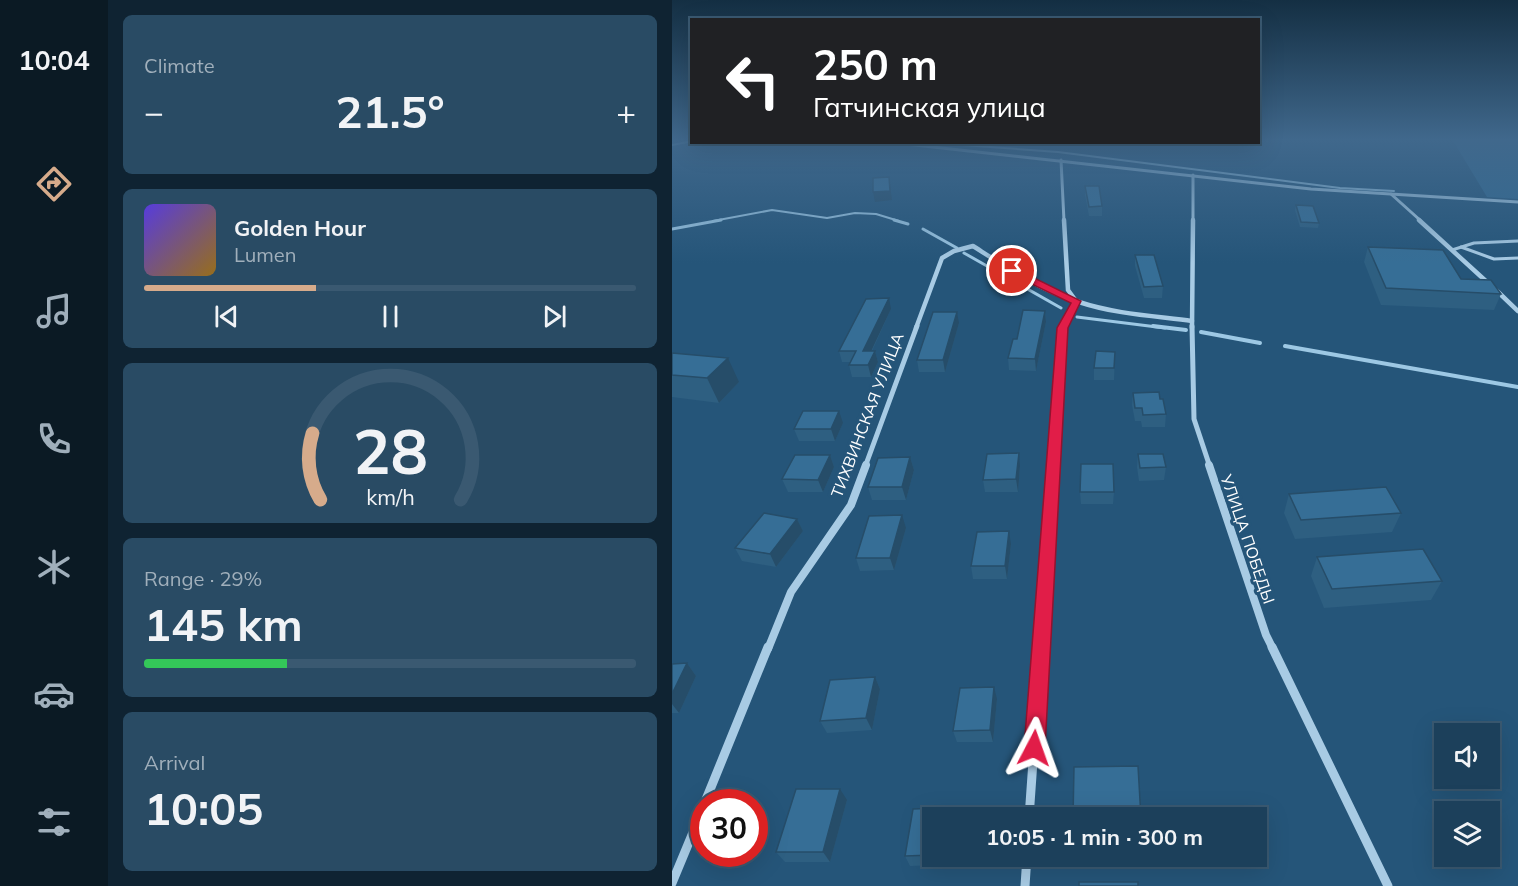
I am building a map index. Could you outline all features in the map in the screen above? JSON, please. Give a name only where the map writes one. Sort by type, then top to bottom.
[{"type":"street","points":[[1062,180],[1068,290],[1076,301],[1104,309],[1192,321]]},
{"type":"street","name":"УЛИЦА ПОБЕДЫ","points":[[1193,180],[1194,419],[1266,635],[1388,886]]},
{"type":"street","points":[[1238,180],[1311,189],[1518,202]]},
{"type":"street","points":[[1391,194],[1518,311]]},
{"type":"street","name":"ТИХВИНСКАЯ УЛИЦА","points":[[710,789],[791,592],[851,505],[942,258],[954,251],[973,246],[1012,271],[1076,301]]},
{"type":"street","points":[[1030,807],[1063,328],[1076,301]]},
{"type":"street","name":"ТИХВИНСКАЯ УЛИЦА","points":[[672,883],[690,839]]},
{"type":"street","points":[[1025,886],[1026,867]]},
{"type":"lane","points":[[1452,250],[1474,243],[1518,241]]},
{"type":"lane","points":[[1461,247],[1494,259],[1518,258]]},
{"type":"shaded area","points":[[1477,180],[1518,180],[1518,199],[1487,197]]},
{"type":"building","points":[[873,180],[889,180],[890,191],[873,192]]},
{"type":"building","points":[[1085,186],[1099,186],[1102,206],[1089,207]]},
{"type":"building","points":[[1296,205],[1313,206],[1319,223],[1301,222]]},
{"type":"building","points":[[1368,247],[1443,250],[1461,279],[1491,280],[1501,294],[1386,288]]},
{"type":"building","points":[[1135,255],[1154,255],[1163,286],[1144,287]]},
{"type":"building","points":[[889,298],[863,351],[875,351],[868,365],[849,365],[856,351],[839,351],[866,299]]},
{"type":"building","points":[[1023,310],[1045,311],[1035,359],[1008,358],[1013,339],[1017,339]]},
{"type":"building","points":[[933,312],[957,312],[943,360],[917,360]]},
{"type":"building","points":[[1096,351],[1115,352],[1114,368],[1094,368]]},
{"type":"building","points":[[672,353],[728,358],[707,378],[672,375]]},
{"type":"building","points":[[1159,392],[1166,414],[1143,415],[1142,408],[1135,408],[1133,393]]},
{"type":"building","points":[[803,411],[839,411],[831,429],[794,429]]},
{"type":"building","points":[[1019,453],[1016,479],[983,480],[987,454]]},
{"type":"building","points":[[1138,454],[1163,454],[1166,467],[1140,468]]},
{"type":"building","points":[[795,455],[830,455],[818,480],[782,479]]},
{"type":"building","points":[[910,457],[902,487],[868,487],[878,458]]},
{"type":"building","points":[[1081,464],[1113,464],[1114,492],[1080,492]]},
{"type":"building","points":[[1386,487],[1401,513],[1301,520],[1289,494]]},
{"type":"building","points":[[764,513],[797,519],[770,554],[735,548]]},
{"type":"building","points":[[902,515],[890,558],[856,558],[869,516]]},
{"type":"building","points":[[1009,531],[1005,566],[971,566],[977,532]]},
{"type":"building","points":[[1423,549],[1442,581],[1332,589],[1317,557]]},
{"type":"building","points":[[687,663],[672,694],[672,664]]},
{"type":"building","points":[[875,677],[866,718],[820,721],[830,680]]},
{"type":"building","points":[[994,687],[990,730],[953,731],[960,688]]},
{"type":"building","points":[[1138,766],[1140,807],[1073,807],[1074,767]]},
{"type":"building","points":[[796,789],[840,789],[823,852],[776,852]]},
{"type":"building","points":[[913,809],[922,809],[922,855],[905,856]]},
{"type":"building","points":[[1079,882],[1138,882],[1138,886],[1079,886]]},
{"type":"waterway","points":[[1280,180],[1340,188],[1394,191]]},
{"type":"waterway","points":[[713,221],[772,210],[827,218],[855,213],[876,214],[899,221]]},
{"type":"waterway","points":[[672,229],[721,220]]},
{"type":"waterway","points":[[894,220],[908,224]]},
{"type":"waterway","points":[[923,229],[957,248]]},
{"type":"waterway","points":[[964,253],[1061,308]]},
{"type":"waterway","points":[[1077,317],[1165,328]]},
{"type":"waterway","points":[[1153,326],[1186,330]]},
{"type":"waterway","points":[[1201,332],[1260,343]]},
{"type":"waterway","points":[[1285,346],[1518,387]]},
{"type":"route","points":[[1012,271],[1076,301],[1063,328],[1034,748]]}]
